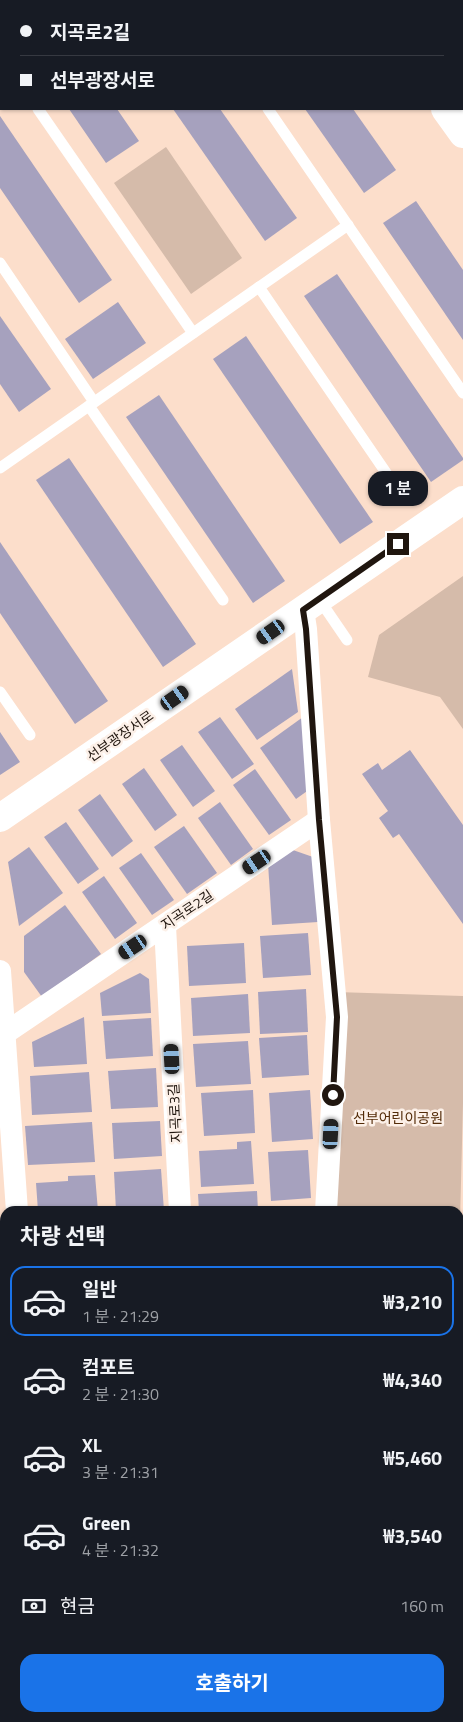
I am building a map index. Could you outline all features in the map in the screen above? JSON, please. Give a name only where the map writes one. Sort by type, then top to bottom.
[{"type":"street","points":[[447,110],[463,134]]},
{"type":"street","name":"선부광장서로","points":[[0,818],[463,500]]},
{"type":"street","points":[[311,604],[306,629],[319,820],[337,1017],[326,1206]]},
{"type":"street","name":"지곡로2길","points":[[4,1034],[319,820]]},
{"type":"street","name":"지곡로3길","points":[[165,926],[180,1206]]},
{"type":"street","points":[[0,971],[17,1206]]},
{"type":"lane","points":[[39,110],[193,333]]},
{"type":"lane","points":[[269,110],[463,393]]},
{"type":"lane","points":[[0,468],[348,225]]},
{"type":"lane","points":[[0,263],[91,404],[223,600]]},
{"type":"lane","points":[[259,287],[389,477]]},
{"type":"lane","points":[[311,604],[348,640]]},
{"type":"lane","points":[[0,692],[30,735]]},
{"type":"green space","points":[[166,147],[242,258],[191,294],[114,183]]},
{"type":"green space","points":[[463,576],[463,729],[440,697],[368,677],[379,635]]},
{"type":"green space","name":"선부어린이공원","points":[[336,992],[463,996],[460,1206],[330,1206]]},
{"type":"building","points":[[70,110],[118,110],[139,141],[106,163]]},
{"type":"building","points":[[174,110],[221,110],[297,218],[265,241]]},
{"type":"building","points":[[306,110],[354,110],[396,170],[364,193]]},
{"type":"building","points":[[0,116],[112,280],[79,303],[0,188]]},
{"type":"building","points":[[416,201],[463,270],[463,340],[383,223]]},
{"type":"building","points":[[337,274],[463,458],[463,460],[431,482],[304,296]]},
{"type":"building","points":[[118,302],[146,343],[93,379],[65,339]]},
{"type":"building","points":[[0,316],[51,389],[19,412],[0,384]]},
{"type":"building","points":[[246,336],[373,522],[340,544],[213,359]]},
{"type":"building","points":[[159,395],[285,581],[253,603],[126,417]]},
{"type":"building","points":[[69,458],[196,644],[163,667],[36,480]]},
{"type":"building","points":[[0,542],[108,701],[75,724],[0,613]]},
{"type":"building","points":[[292,669],[298,712],[257,740],[235,709]]},
{"type":"building","points":[[220,717],[254,764],[232,779],[198,732]]},
{"type":"building","points":[[303,717],[310,789],[296,799],[260,748]]},
{"type":"building","points":[[0,732],[20,762],[0,775]]},
{"type":"building","points":[[182,745],[215,791],[193,807],[160,760]]},
{"type":"building","points":[[410,750],[463,825],[463,924],[399,834],[393,838],[379,818],[388,811],[362,774],[378,763],[382,770]]},
{"type":"building","points":[[144,768],[177,815],[155,831],[122,784]]},
{"type":"building","points":[[255,769],[291,820],[269,835],[233,785]]},
{"type":"building","points":[[100,794],[133,841],[112,857],[78,810]]},
{"type":"building","points":[[220,802],[253,849],[231,865],[198,818]]},
{"type":"building","points":[[66,822],[99,869],[78,884],[44,837]]},
{"type":"building","points":[[184,826],[217,873],[187,894],[154,847]]},
{"type":"building","points":[[29,847],[63,893],[19,926],[8,862]]},
{"type":"building","points":[[290,849],[313,857],[318,922],[272,925],[268,863]]},
{"type":"building","points":[[141,853],[174,900],[152,915],[119,868]]},
{"type":"building","points":[[104,876],[137,923],[115,939],[82,892]]},
{"type":"building","points":[[65,905],[101,954],[42,997],[24,972],[24,936]]},
{"type":"building","points":[[308,933],[311,975],[263,978],[260,936]]},
{"type":"building","points":[[244,943],[246,983],[189,986],[187,946]]},
{"type":"building","points":[[140,973],[149,979],[151,1013],[102,1016],[100,993]]},
{"type":"building","points":[[306,989],[308,1032],[260,1034],[258,992]]},
{"type":"building","points":[[248,994],[250,1033],[193,1036],[191,998]]},
{"type":"building","points":[[84,1017],[87,1064],[34,1067],[32,1042]]},
{"type":"building","points":[[151,1018],[153,1056],[106,1059],[103,1021]]},
{"type":"building","points":[[307,1035],[309,1075],[262,1078],[259,1038]]},
{"type":"building","points":[[248,1041],[251,1084],[196,1087],[193,1044]]},
{"type":"building","points":[[156,1068],[158,1107],[111,1109],[108,1071]]},
{"type":"building","points":[[89,1072],[92,1112],[32,1115],[30,1076]]},
{"type":"building","points":[[253,1090],[255,1133],[204,1136],[201,1093]]},
{"type":"building","points":[[310,1090],[313,1139],[272,1142],[269,1093]]},
{"type":"building","points":[[160,1121],[162,1156],[114,1159],[112,1123]]},
{"type":"building","points":[[92,1122],[95,1162],[28,1165],[25,1126]]},
{"type":"building","points":[[251,1141],[254,1184],[201,1187],[199,1151],[237,1149],[237,1142]]},
{"type":"building","points":[[308,1150],[311,1198],[271,1201],[268,1152]]},
{"type":"building","points":[[161,1169],[164,1206],[116,1206],[114,1172]]},
{"type":"building","points":[[95,1175],[98,1206],[38,1206],[36,1183],[68,1181],[68,1176]]},
{"type":"building","points":[[257,1191],[258,1206],[199,1206],[198,1194]]},
{"type":"route","points":[[333,1095],[337,1017],[319,820],[306,629],[303,610],[398,544]]}]
